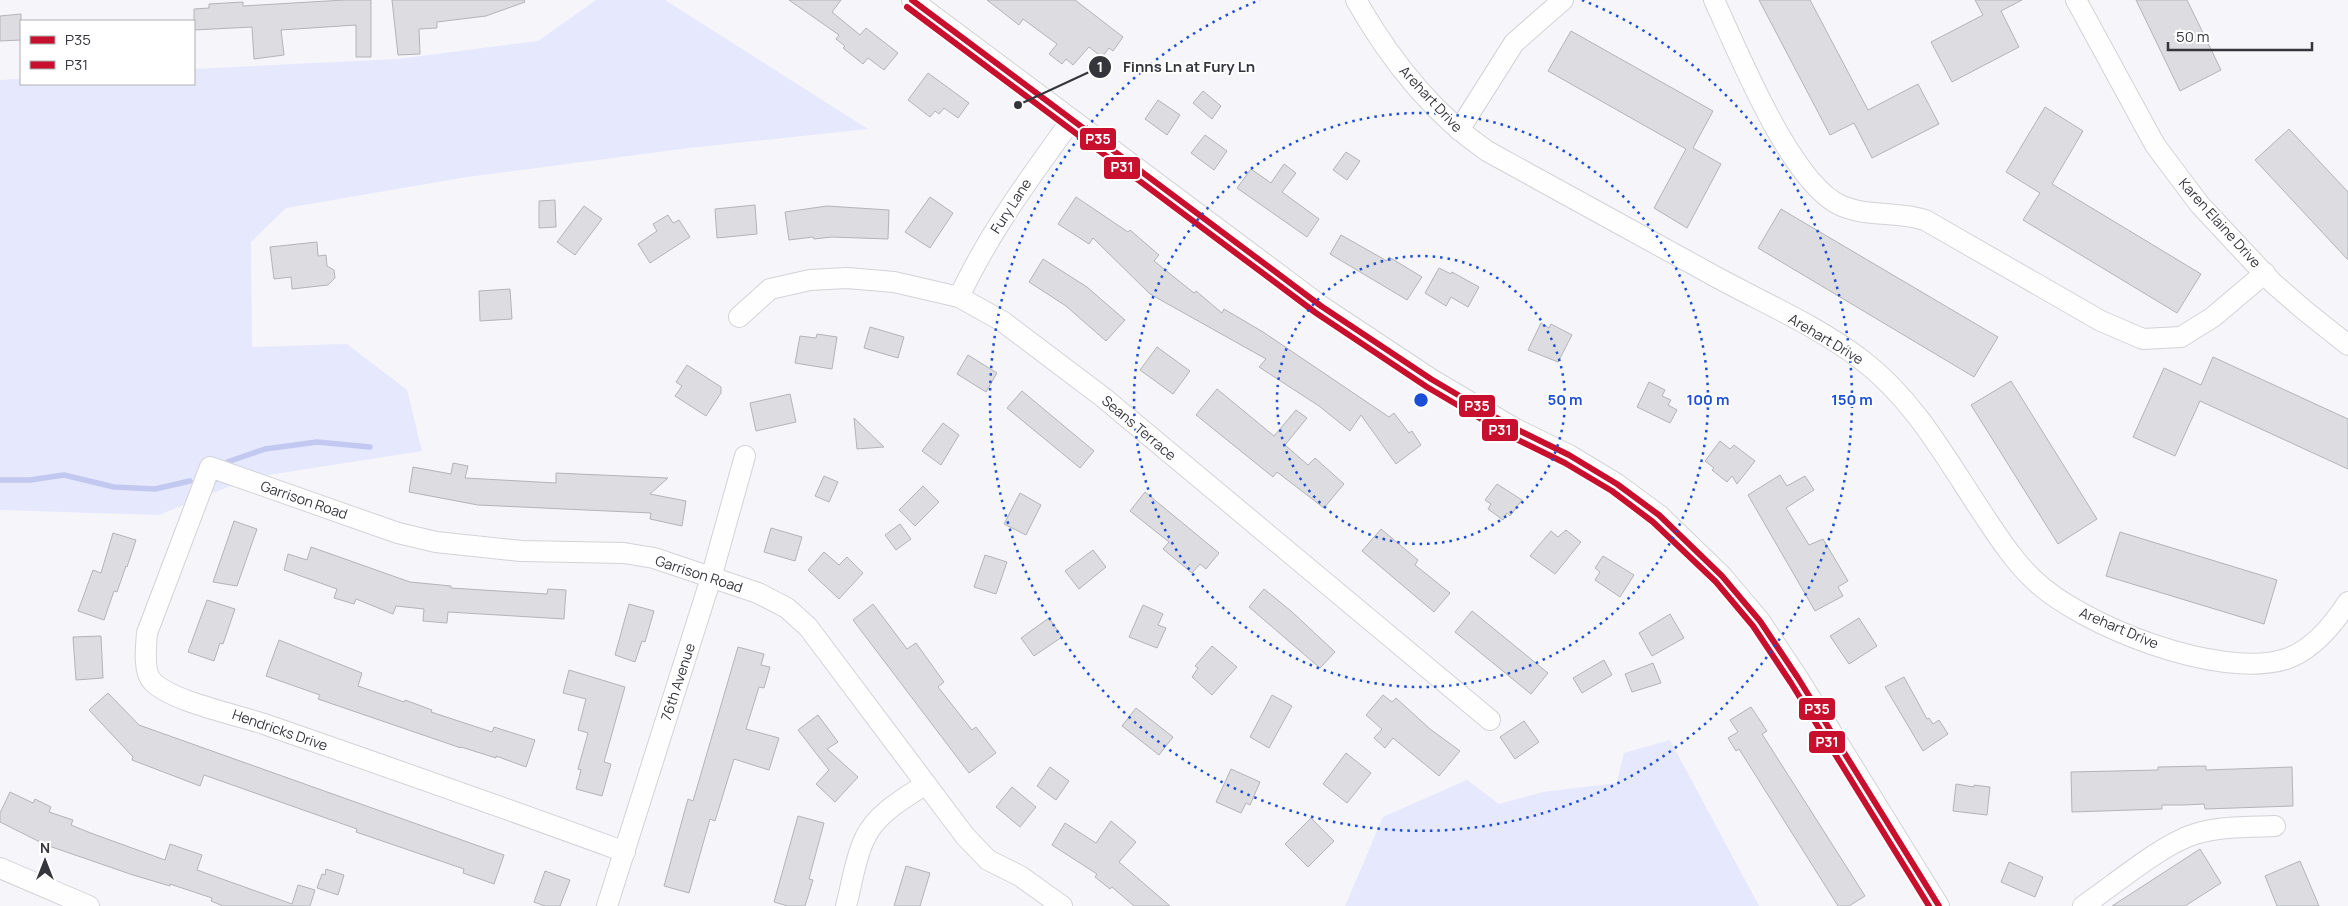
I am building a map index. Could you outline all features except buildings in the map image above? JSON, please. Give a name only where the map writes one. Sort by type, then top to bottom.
[{"type":"street","points":[[912,0],[1321,306],[1431,379],[1514,428],[1569,455],[1617,484],[1659,515],[1722,576],[1760,621],[1798,678],[1939,906]]},
{"type":"street","name":"Arehart Drive","points":[[1356,0],[1395,59],[1432,104],[1459,130],[1487,151],[1819,332],[1860,358],[1889,383],[1907,404],[1942,450],[2010,554],[2034,580],[2086,617],[2133,637],[2198,657],[2231,663],[2261,664],[2288,658],[2312,644],[2334,624],[2348,602]]},
{"type":"street","points":[[1459,130],[1514,43],[1563,0]]},
{"type":"street","points":[[1714,0],[1760,100],[1779,134],[1815,187],[1826,197],[1843,207],[1866,212],[1913,216],[1924,220],[2101,321],[2143,339],[2181,337],[2213,317],[2264,273]]},
{"type":"street","name":"Karen Elaine Drive","points":[[2076,0],[2159,150],[2200,205],[2264,273],[2304,310],[2348,345]]},
{"type":"street","name":"Fury Lane","points":[[959,297],[979,257],[995,231],[1072,121]]},
{"type":"street","name":"Seans Terrace","points":[[739,317],[770,289],[810,280],[847,278],[894,282],[959,297],[1002,320],[1104,398],[1490,720]]},
{"type":"street","name":"76th Avenue","points":[[607,906],[711,578],[745,456]]},
{"type":"street","name":"Garrison Road","points":[[210,467],[398,533],[436,542],[521,550],[624,553],[654,558],[758,593],[787,608],[808,627],[965,836],[988,860],[1020,876],[1062,906]]},
{"type":"street","name":"Hendricks Drive","points":[[210,467],[147,634],[145,656],[150,680],[165,691],[431,782],[625,852]]},
{"type":"street","points":[[846,906],[865,838],[876,822],[897,803],[926,784]]},
{"type":"street","points":[[2083,906],[2171,845],[2194,834],[2218,829],[2275,826]]},
{"type":"street","points":[[0,868],[10,874],[89,906]]},
{"type":"shaded area","points":[[596,0],[665,0],[868,129],[689,148],[467,177],[286,208],[251,242],[252,347],[347,344],[407,390],[422,451],[250,478],[159,515],[0,510],[0,80],[20,79],[20,85],[195,85],[195,69],[398,59],[538,41]]},
{"type":"shaded area","points":[[1670,740],[1759,906],[1345,906],[1383,817],[1467,780],[1499,804],[1543,792],[1617,783],[1624,753]]},
{"type":"waterway","points":[[227,462],[265,449],[317,442],[370,447]]},
{"type":"waterway","points":[[0,480],[30,480],[64,475],[114,487],[155,489],[190,481]]},
{"type":"transit line","name":"P35","points":[[912,0],[1321,306],[1431,379],[1514,428],[1569,455],[1617,484],[1659,515],[1722,576],[1760,621],[1798,678],[1939,906]]},
{"type":"transit line","name":"P31","points":[[907,7],[1316,313],[1427,387],[1510,436],[1565,463],[1612,491],[1653,522],[1716,582],[1753,626],[1791,683],[1929,906]]},
{"type":"place","name":"Finns Ln at Fury Ln","points":[[1018,105]]}]
